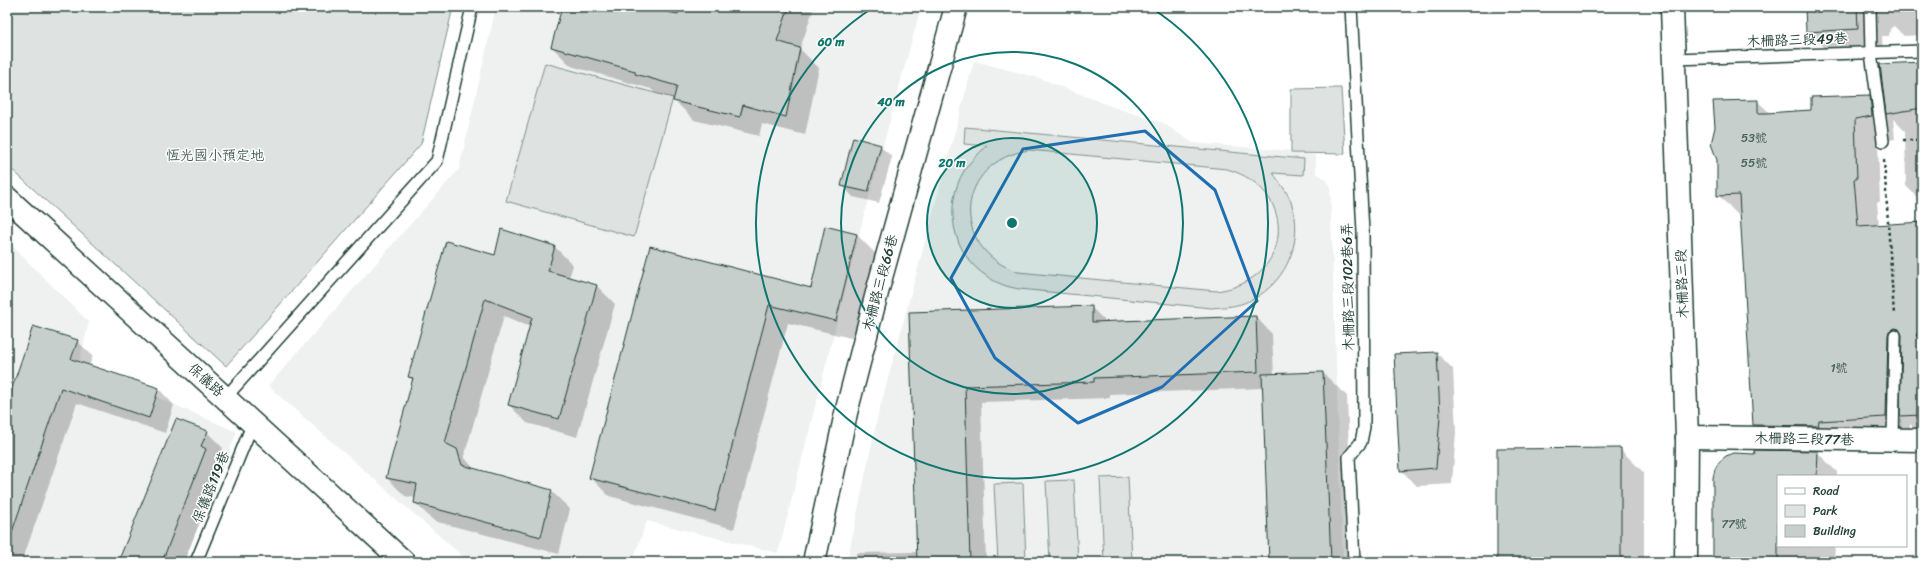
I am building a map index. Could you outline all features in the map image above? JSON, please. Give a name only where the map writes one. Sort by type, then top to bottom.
[{"type":"street","name":"木柵路三段66巷","points":[[814,562],[846,413],[880,279],[956,7]]},
{"type":"street","name":"木柵路三段","points":[[1672,7],[1687,437],[1686,562]]},
{"type":"street","name":"保儀路","points":[[7,198],[404,562]]},
{"type":"street","name":"木柵路三段77巷","points":[[1687,437],[1922,440]]},
{"type":"lane","points":[[226,398],[437,162],[472,7]]},
{"type":"lane","name":"木柵路三段102巷6弄","points":[[1351,7],[1363,232],[1364,427],[1361,442],[1349,457],[1354,562]]},
{"type":"lane","points":[[1870,7],[1871,53],[1883,141]]},
{"type":"lane","name":"木柵路三段49巷","points":[[1674,59],[1922,51]]},
{"type":"lane","points":[[1892,440],[1895,335]]},
{"type":"lane","name":"保儀路119巷","points":[[196,562],[253,423]]},
{"type":"path","points":[[1922,140],[1883,141],[1895,335],[1922,335]]},
{"type":"highlighted area","points":[[1145,131],[1215,190],[1257,301],[1162,387],[1078,423],[995,358],[951,278],[1023,149]]},
{"type":"shaded area","points":[[496,7],[921,7],[863,219],[778,553],[647,521],[632,562],[469,562],[268,386],[459,169]]},
{"type":"shaded area","points":[[974,61],[1039,78],[1113,107],[1163,123],[1193,143],[1292,151],[1292,153],[1316,155],[1316,173],[1324,178],[1330,187],[1343,562],[847,562],[877,419]]},
{"type":"shaded area","points":[[7,241],[89,322],[79,363],[237,432],[184,562],[7,562]]},
{"type":"green space","name":"恆光國小預定地","points":[[7,7],[453,7],[421,144],[226,366],[7,165]]},
{"type":"green space","points":[[545,63],[673,98],[634,237],[506,201]]},
{"type":"green space","points":[[1341,88],[1345,154],[1291,153],[1291,89]]},
{"type":"green space","points":[[965,127],[1304,159],[1303,175],[1273,173],[1285,190],[1291,202],[1295,217],[1296,232],[1288,262],[1270,287],[1258,296],[1244,303],[1211,308],[1019,289],[1007,286],[992,279],[976,268],[966,256],[959,243],[953,214],[954,199],[958,185],[969,164],[987,146],[964,144]],"holes":[[[1029,150],[1227,169],[1251,180],[1267,196],[1276,214],[1278,234],[1273,254],[1261,271],[1242,284],[1216,291],[1018,272],[995,260],[980,244],[971,226],[970,206],[975,187],[987,170],[1005,157]]]},
{"type":"green space","points":[[1128,477],[1132,562],[1104,562],[1100,478]]},
{"type":"green space","points":[[1074,480],[1078,562],[1050,562],[1046,481]]},
{"type":"green space","points":[[1023,483],[1026,562],[998,562],[994,484]]},
{"type":"building","points":[[562,7],[640,7],[678,14],[680,7],[789,7],[777,41],[800,48],[786,117],[743,105],[740,117],[673,101],[677,86],[635,74],[635,71],[551,47]]},
{"type":"building","points":[[1805,7],[1857,7],[1858,29],[1806,32]]},
{"type":"building","points":[[1922,62],[1922,108],[1886,114],[1880,64]]},
{"type":"building","points":[[1870,95],[1872,116],[1855,119],[1857,179],[1854,179],[1858,226],[1922,222],[1922,415],[1900,416],[1902,335],[1899,329],[1895,328],[1889,331],[1888,335],[1886,417],[1819,421],[1818,426],[1753,425],[1739,195],[1717,196],[1717,160],[1711,144],[1715,127],[1713,101],[1758,100],[1758,113],[1766,113],[1811,110],[1811,97]]},
{"type":"building","points":[[853,137],[881,145],[868,192],[841,186]]},
{"type":"building","points":[[825,226],[857,234],[836,321],[769,305],[715,511],[589,478],[650,246],[811,288]]},
{"type":"building","points":[[501,229],[555,246],[548,271],[597,285],[559,419],[508,405],[532,317],[485,299],[445,443],[457,449],[462,465],[552,490],[541,537],[414,503],[417,484],[386,478],[413,378],[408,377],[446,241],[495,255]]},
{"type":"building","points":[[1092,306],[1092,322],[1256,316],[1258,372],[1094,378],[1094,382],[965,386],[970,562],[917,562],[909,312]]},
{"type":"building","points":[[33,326],[78,340],[71,359],[159,388],[149,418],[61,388],[11,535],[7,534],[7,403]]},
{"type":"building","points":[[1437,352],[1440,416],[1436,468],[1400,471],[1394,354]]},
{"type":"building","points":[[1323,372],[1331,562],[1269,562],[1262,374]]},
{"type":"building","points":[[176,419],[208,431],[201,446],[206,449],[162,562],[118,562]]},
{"type":"building","points":[[1621,448],[1621,560],[1497,561],[1497,449]]},
{"type":"building","points":[[1754,450],[1818,451],[1817,475],[1777,475],[1778,562],[1713,562],[1713,478],[1715,469],[1719,462],[1726,456],[1734,453],[1755,454]]}]
